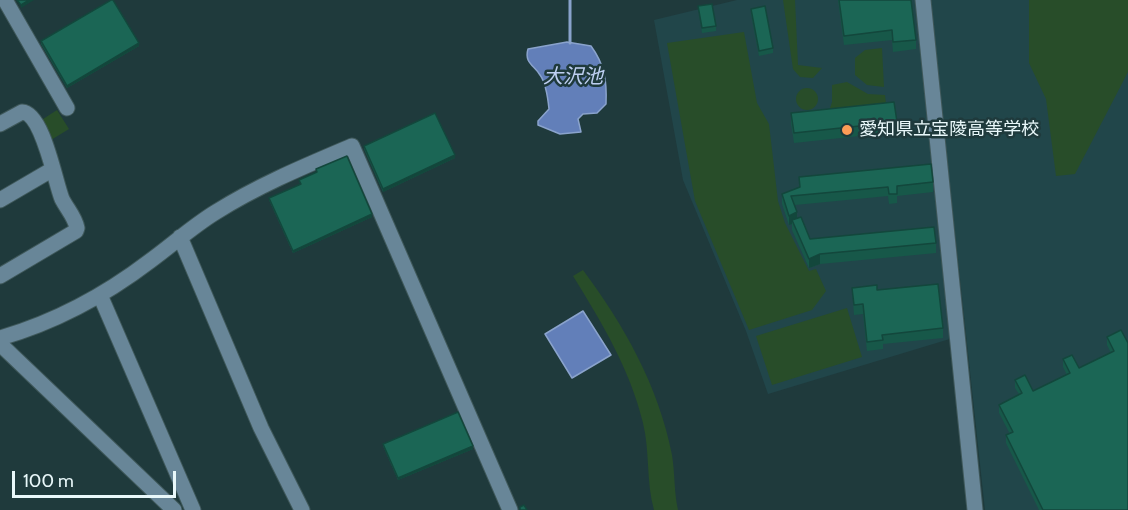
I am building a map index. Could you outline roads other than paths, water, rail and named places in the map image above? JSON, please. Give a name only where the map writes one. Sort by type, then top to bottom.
[{"type":"street","points":[[5,0],[67,108]]},
{"type":"street","points":[[923,0],[975,510]]},
{"type":"street","points":[[0,124],[26,111],[45,141],[62,199],[77,224],[76,231],[0,276]]},
{"type":"street","points":[[0,338],[36,328],[100,295],[216,212],[264,184],[352,146],[510,510]]},
{"type":"street","points":[[0,200],[53,169]]},
{"type":"street","points":[[180,237],[261,428],[302,510]]},
{"type":"street","points":[[100,295],[193,510]]},
{"type":"street","points":[[0,344],[174,510]]},
{"type":"water","name":"大沢池","points":[[567,42],[591,46],[596,53],[604,74],[606,104],[597,113],[583,114],[578,119],[581,132],[560,134],[538,125],[538,121],[549,109],[548,101],[542,78],[528,61],[527,54],[528,49]]},
{"type":"water","points":[[583,311],[611,355],[572,378],[545,334]]},
{"type":"waterway","points":[[570,0],[570,43]]},
{"type":"place","name":"愛知県立宝陵高等学校","points":[[847,130]]}]
